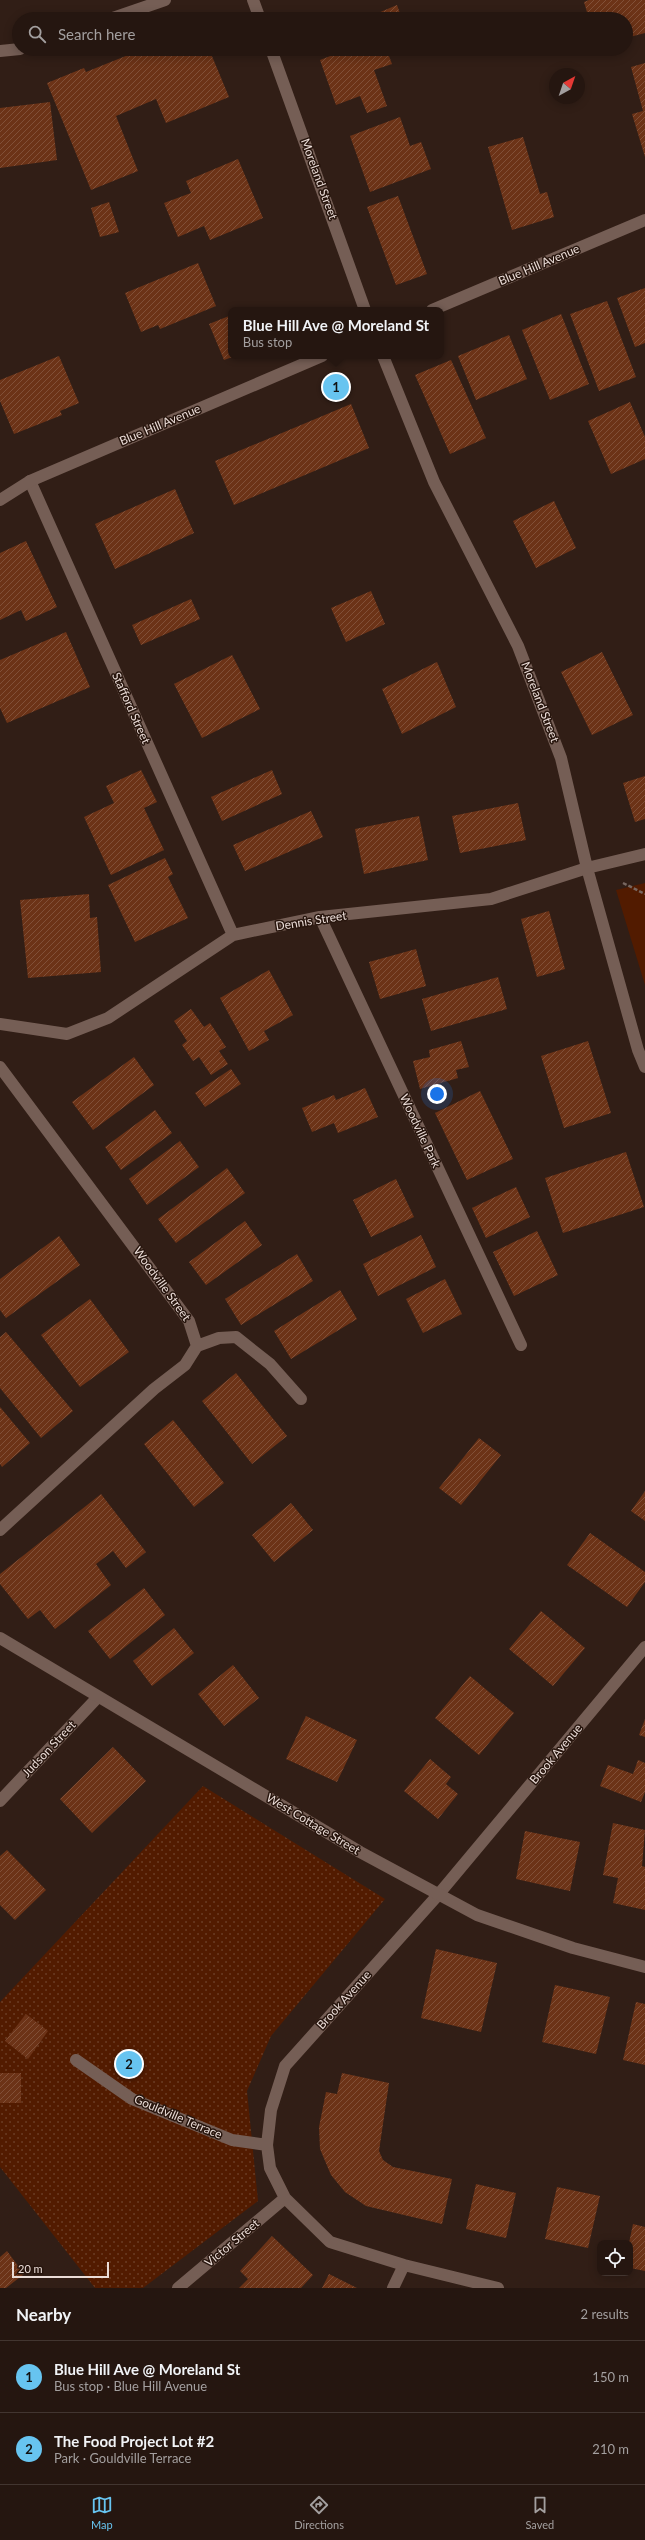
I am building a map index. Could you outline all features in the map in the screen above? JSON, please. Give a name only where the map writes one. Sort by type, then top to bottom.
[{"type":"street","points":[[130,12],[165,0]]},
{"type":"street","points":[[253,0],[257,12]]},
{"type":"street","points":[[0,52],[12,50]]},
{"type":"street","name":"Moreland Street","points":[[274,56],[364,307]]},
{"type":"street","name":"Blue Hill Avenue","points":[[439,307],[645,220]]},
{"type":"street","name":"Blue Hill Avenue","points":[[0,500],[30,481],[315,359]]},
{"type":"street","name":"Moreland Street","points":[[384,359],[434,482],[518,646],[561,758],[587,868],[638,1050],[645,1067]]},
{"type":"street","name":"Stafford Street","points":[[30,481],[233,935]]},
{"type":"street","name":"Dennis Street","points":[[0,1024],[67,1034],[108,1018],[233,935],[320,917],[491,899],[587,868],[645,854]]},
{"type":"street","name":"Woodville Park","points":[[320,917],[521,1345]]},
{"type":"street","name":"Woodville Street","points":[[0,1067],[189,1321],[197,1346]]},
{"type":"street","points":[[0,1530],[154,1388],[185,1365],[197,1346],[219,1338],[236,1337],[270,1364],[301,1399]]},
{"type":"street","name":"West Cottage Street","points":[[0,1638],[360,1852],[477,1915],[572,1948],[645,1967]]},
{"type":"street","name":"Brook Avenue","points":[[498,2288],[404,2265],[330,2242],[285,2198],[270,2168],[267,2145],[271,2110],[285,2066],[438,1895],[645,1647]]},
{"type":"street","name":"Judson Street","points":[[0,1801],[98,1697]]},
{"type":"street","name":"Gouldville Terrace","points":[[76,2060],[132,2099],[232,2140],[267,2145]]},
{"type":"street","name":"Victor Street","points":[[178,2288],[285,2198]]},
{"type":"street","points":[[393,2288],[404,2265]]},
{"type":"path","points":[[623,883],[645,894]]},
{"type":"shaded area","points":[[645,883],[645,985],[616,890]]},
{"type":"shaded area","points":[[203,1786],[385,1899],[271,2036],[247,2091],[258,2201],[143,2288],[95,2288],[0,2167],[0,2002]]},
{"type":"building","points":[[589,0],[645,0],[645,33],[633,36],[633,12],[587,12],[584,2]]},
{"type":"building","points":[[397,5],[400,12],[380,12]]},
{"type":"building","points":[[126,56],[212,56],[229,97],[166,123],[156,99],[116,116],[138,171],[91,190],[47,83],[84,68],[86,72]]},
{"type":"building","points":[[330,56],[389,56],[392,64],[374,70],[387,106],[367,113],[360,96],[336,105],[320,60]]},
{"type":"building","points":[[645,63],[645,157],[632,114],[643,111],[631,67]]},
{"type":"building","points":[[50,102],[57,160],[0,168],[0,108]]},
{"type":"building","points":[[400,117],[410,146],[421,142],[431,169],[370,192],[350,136]]},
{"type":"building","points":[[523,137],[540,194],[547,192],[554,217],[512,230],[488,147]]},
{"type":"building","points":[[238,159],[263,218],[210,240],[204,226],[178,237],[164,203],[191,193],[186,181]]},
{"type":"building","points":[[398,196],[427,274],[396,285],[367,207]]},
{"type":"building","points":[[109,202],[119,232],[100,237],[91,208]]},
{"type":"building","points":[[198,263],[216,306],[160,329],[158,325],[141,332],[125,293]]},
{"type":"building","points":[[645,288],[645,343],[635,347],[617,298]]},
{"type":"building","points":[[607,301],[636,377],[599,391],[570,314]]},
{"type":"building","points":[[561,314],[589,384],[550,400],[522,330]]},
{"type":"building","points":[[228,316],[228,359],[224,360],[209,324]]},
{"type":"building","points":[[509,335],[527,379],[476,400],[458,356]]},
{"type":"building","points":[[59,356],[79,403],[60,411],[62,415],[14,434],[0,401],[0,380]]},
{"type":"building","points":[[451,360],[486,438],[450,454],[415,375]]},
{"type":"building","points":[[630,402],[645,437],[645,459],[611,474],[588,421]]},
{"type":"building","points":[[351,404],[369,448],[234,505],[215,461]]},
{"type":"building","points":[[175,489],[194,533],[115,569],[95,524]]},
{"type":"building","points":[[554,501],[576,548],[536,568],[513,521]]},
{"type":"building","points":[[26,541],[57,607],[26,621],[21,610],[0,620],[0,553]]},
{"type":"building","points":[[371,591],[385,624],[346,642],[331,608]]},
{"type":"building","points":[[191,599],[200,619],[141,645],[132,625]]},
{"type":"building","points":[[66,632],[90,687],[7,723],[0,708],[0,660]]},
{"type":"building","points":[[602,652],[633,715],[592,735],[561,672]]},
{"type":"building","points":[[232,655],[260,709],[202,738],[174,684]]},
{"type":"building","points":[[437,662],[456,707],[402,734],[382,689]]},
{"type":"building","points":[[141,770],[157,802],[144,808],[164,850],[111,875],[84,817],[114,803],[106,786]]},
{"type":"building","points":[[272,770],[282,794],[222,821],[211,797]]},
{"type":"building","points":[[645,776],[645,819],[635,822],[623,783]]},
{"type":"building","points":[[518,803],[526,840],[460,853],[452,816]]},
{"type":"building","points":[[311,811],[323,837],[245,871],[233,845]]},
{"type":"building","points":[[419,816],[428,860],[364,874],[355,829]]},
{"type":"building","points":[[165,858],[173,874],[168,877],[188,918],[135,942],[108,885]]},
{"type":"building","points":[[89,894],[90,918],[97,917],[101,972],[28,978],[20,900]]},
{"type":"building","points":[[549,911],[565,969],[537,977],[521,919]]},
{"type":"building","points":[[416,949],[426,986],[380,999],[369,962]]},
{"type":"building","points":[[269,970],[293,1015],[264,1031],[269,1040],[249,1051],[220,998]]},
{"type":"building","points":[[498,977],[507,1009],[431,1031],[422,999]]},
{"type":"building","points":[[191,1009],[204,1027],[210,1023],[226,1047],[219,1051],[228,1064],[211,1075],[199,1057],[193,1061],[182,1045],[187,1041],[174,1021]]},
{"type":"building","points":[[461,1041],[469,1067],[456,1070],[458,1078],[420,1089],[413,1061],[430,1057],[429,1050]]},
{"type":"building","points":[[588,1041],[611,1113],[564,1128],[541,1056]]},
{"type":"building","points":[[134,1057],[154,1085],[93,1130],[72,1102]]},
{"type":"building","points":[[231,1069],[241,1084],[205,1107],[195,1093]]},
{"type":"building","points":[[365,1088],[378,1117],[338,1133],[334,1123],[312,1132],[302,1108],[334,1095],[336,1100]]},
{"type":"building","points":[[480,1091],[513,1159],[467,1180],[435,1113]]},
{"type":"building","points":[[155,1110],[172,1133],[121,1170],[105,1147]]},
{"type":"building","points":[[180,1141],[199,1167],[147,1205],[129,1179]]},
{"type":"building","points":[[626,1152],[644,1207],[563,1233],[545,1178]]},
{"type":"building","points":[[227,1168],[245,1193],[176,1243],[158,1219]]},
{"type":"building","points":[[396,1179],[414,1217],[371,1237],[353,1200]]},
{"type":"building","points":[[516,1187],[530,1217],[486,1238],[472,1208]]},
{"type":"building","points":[[245,1221],[262,1245],[206,1285],[189,1262]]},
{"type":"building","points":[[537,1231],[558,1275],[514,1296],[493,1252]]},
{"type":"building","points":[[421,1235],[436,1267],[378,1296],[363,1264]]},
{"type":"building","points":[[59,1236],[80,1265],[6,1318],[0,1310],[0,1279]]},
{"type":"building","points":[[297,1254],[313,1281],[241,1325],[225,1299]]},
{"type":"building","points":[[445,1279],[462,1314],[423,1333],[406,1299]]},
{"type":"building","points":[[340,1290],[357,1319],[291,1359],[274,1331]]},
{"type":"building","points":[[90,1299],[129,1352],[80,1387],[41,1335]]},
{"type":"building","points":[[6,1332],[73,1411],[41,1438],[0,1388],[0,1337]]},
{"type":"building","points":[[236,1373],[287,1436],[252,1464],[202,1401]]},
{"type":"building","points":[[0,1407],[30,1443],[2,1467],[0,1464]]},
{"type":"building","points":[[173,1420],[224,1483],[194,1507],[144,1444]]},
{"type":"building","points":[[479,1438],[501,1455],[461,1505],[439,1488]]},
{"type":"building","points":[[645,1491],[645,1521],[631,1511]]},
{"type":"building","points":[[101,1494],[146,1552],[126,1568],[113,1551],[96,1564],[111,1585],[55,1629],[40,1610],[28,1619],[0,1584],[0,1574]]},
{"type":"building","points":[[291,1503],[313,1530],[274,1562],[252,1535]]},
{"type":"building","points":[[590,1533],[645,1572],[645,1582],[627,1607],[567,1565]]},
{"type":"building","points":[[144,1588],[165,1615],[110,1659],[88,1631]]},
{"type":"building","points":[[541,1611],[585,1648],[553,1686],[509,1649]]},
{"type":"building","points":[[174,1628],[194,1653],[152,1686],[133,1661]]},
{"type":"building","points":[[233,1665],[259,1698],[224,1726],[198,1694]]},
{"type":"building","points":[[470,1676],[514,1713],[479,1755],[435,1718]]},
{"type":"building","points":[[306,1716],[357,1740],[337,1782],[286,1759]]},
{"type":"building","points":[[645,1719],[645,1737],[639,1735]]},
{"type":"building","points":[[113,1747],[146,1781],[92,1833],[60,1799]]},
{"type":"building","points":[[430,1759],[451,1777],[446,1784],[458,1794],[438,1819],[404,1791]]},
{"type":"building","points":[[638,1760],[645,1763],[645,1792],[641,1802],[600,1786],[608,1765],[633,1774]]},
{"type":"building","points":[[613,1823],[645,1830],[642,1866],[645,1867],[645,1910],[613,1903],[618,1878],[603,1875]]},
{"type":"building","points":[[525,1831],[580,1842],[570,1891],[516,1879]]},
{"type":"building","points":[[7,1850],[46,1890],[15,1920],[0,1905],[0,1856]]},
{"type":"building","points":[[436,1949],[497,1963],[481,2032],[421,2018]]},
{"type":"building","points":[[555,1985],[610,1997],[596,2054],[542,2042]]},
{"type":"building","points":[[636,2002],[645,2004],[645,2065],[623,2060]]},
{"type":"building","points":[[26,2014],[48,2031],[28,2059],[5,2041]]},
{"type":"building","points":[[0,2073],[21,2073],[21,2103],[0,2103]]},
{"type":"building","points":[[342,2073],[389,2083],[379,2151],[383,2160],[393,2167],[452,2179],[442,2224],[366,2206],[345,2192],[331,2175],[320,2149],[319,2127],[326,2092],[337,2094]]},
{"type":"building","points":[[476,2184],[516,2193],[506,2238],[466,2229]]},
{"type":"building","points":[[557,2187],[600,2196],[588,2248],[545,2239]]},
{"type":"building","points":[[633,2224],[645,2227],[645,2271],[633,2269],[633,2240],[630,2240]]},
{"type":"building","points":[[272,2236],[313,2275],[301,2288],[239,2288],[248,2279],[240,2271]]},
{"type":"building","points":[[7,2251],[24,2274],[6,2288],[0,2288],[0,2257]]},
{"type":"building","points":[[329,2274],[357,2288],[322,2288]]},
{"type":"place","name":"Blue Hill Ave @ Moreland St","points":[[336,387]]},
{"type":"place","name":"The Food Project Lot #2","points":[[129,2064]]}]
